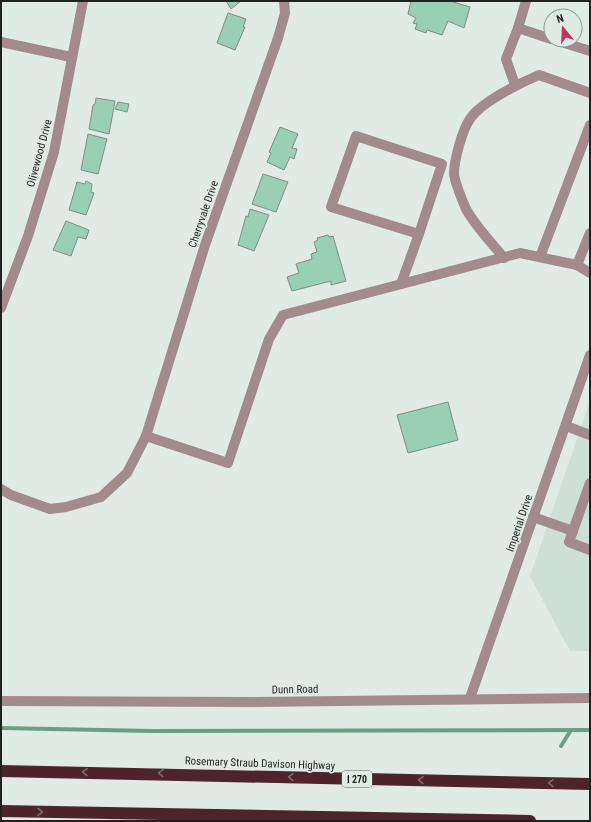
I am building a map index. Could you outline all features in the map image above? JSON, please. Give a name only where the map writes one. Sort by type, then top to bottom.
[{"type":"highway","name":"Rosemary Straub Davison Highway","points":[[1,771],[590,784]]},
{"type":"highway","points":[[1,811],[530,821]]},
{"type":"street","name":"Olivewood Drive","points":[[1,308],[28,236],[54,152],[71,56],[83,1]]},
{"type":"street","name":"Cherryvale Drive","points":[[1,489],[11,495],[50,509],[66,507],[101,497],[127,473],[146,436],[207,238],[278,38],[285,13],[284,1]]},
{"type":"street","points":[[515,85],[506,59],[518,28],[526,1]]},
{"type":"street","points":[[518,28],[543,36]]},
{"type":"street","points":[[1,42],[71,56]]},
{"type":"street","points":[[504,258],[480,229],[466,208],[454,175],[459,146],[470,118],[488,103],[515,85],[539,75],[590,93]]},
{"type":"street","points":[[540,257],[590,125]]},
{"type":"street","points":[[402,284],[419,234],[442,164],[356,136],[331,207],[419,234]]},
{"type":"street","points":[[577,265],[590,233]]},
{"type":"street","points":[[146,436],[228,463],[269,339],[283,315],[520,253],[577,265],[590,273]]},
{"type":"street","name":"Imperial Drive","points":[[470,698],[590,355]]},
{"type":"street","points":[[566,426],[590,434]]},
{"type":"street","points":[[590,483],[569,542],[590,550]]},
{"type":"street","points":[[534,517],[573,531]]},
{"type":"street","name":"Dunn Road","points":[[1,701],[249,702],[470,698],[590,698]]},
{"type":"shaded area","points":[[590,401],[590,651],[570,651],[530,576]]},
{"type":"building","points":[[226,1],[241,1],[231,9]]},
{"type":"building","points":[[411,1],[450,1],[470,7],[464,28],[448,21],[442,35],[427,30],[426,33],[415,29],[417,24],[413,23],[416,18],[408,14]]},
{"type":"building","points":[[228,13],[246,19],[243,27],[245,27],[235,50],[217,43]]},
{"type":"building","points":[[96,98],[115,101],[109,134],[89,129],[93,105],[95,104]]},
{"type":"building","points":[[118,102],[129,104],[127,112],[115,109]]},
{"type":"building","points":[[280,127],[298,134],[292,148],[297,149],[294,159],[290,157],[284,170],[267,162],[271,153],[269,152]]},
{"type":"building","points":[[88,134],[107,139],[98,174],[81,170]]},
{"type":"building","points":[[263,174],[288,182],[276,212],[252,204]]},
{"type":"building","points":[[86,181],[92,184],[91,192],[94,193],[86,215],[69,210],[77,182],[85,184]]},
{"type":"building","points":[[250,209],[269,215],[254,251],[238,245],[246,216],[248,217]]},
{"type":"building","points":[[66,221],[89,230],[86,239],[78,237],[71,256],[53,250]]},
{"type":"building","points":[[328,235],[329,237],[333,236],[346,281],[331,285],[331,281],[292,291],[287,277],[299,273],[296,264],[312,259],[311,254],[317,252],[314,242],[318,240],[317,238]]},
{"type":"building","points":[[448,402],[458,440],[408,453],[397,415]]},
{"type":"waterway","points":[[1,728],[152,731],[590,730]]},
{"type":"waterway","points":[[561,746],[571,730]]}]
